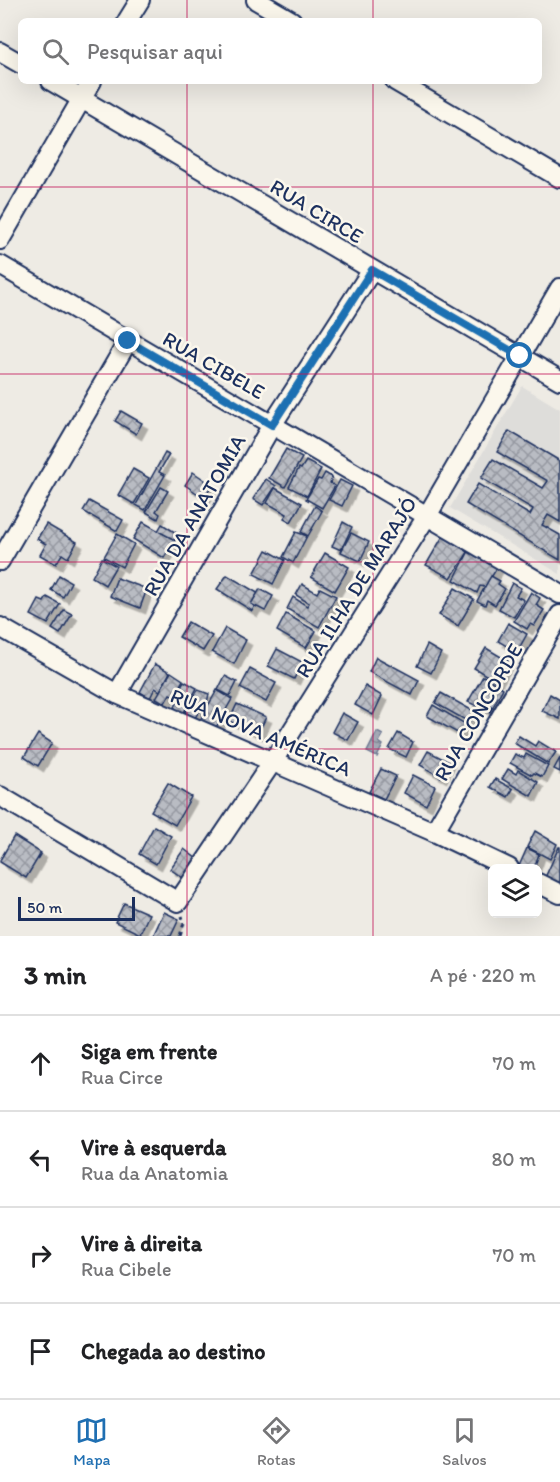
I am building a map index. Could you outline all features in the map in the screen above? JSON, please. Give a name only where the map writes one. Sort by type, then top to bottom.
[{"type":"street","points":[[129,18],[140,0]]},
{"type":"street","points":[[256,0],[287,18]]},
{"type":"street","points":[[0,52],[18,62]]},
{"type":"street","name":"RUA CIRCE","points":[[56,84],[560,380]]},
{"type":"street","points":[[0,240],[90,84]]},
{"type":"street","points":[[399,84],[560,178]]},
{"type":"street","name":"RUA CIBELE","points":[[0,266],[560,594]]},
{"type":"street","name":"RUA DA ANATOMIA","points":[[117,694],[272,425],[372,270]]},
{"type":"street","name":"RUA ILHA DE MARAJÓ","points":[[0,796],[178,902],[273,761],[427,516],[560,288]]},
{"type":"street","points":[[0,561],[128,341]]},
{"type":"street","name":"RUA CONCORDE","points":[[434,832],[560,615]]},
{"type":"street","name":"RUA NOVA AMÉRICA","points":[[0,627],[117,694],[434,832],[500,864]]},
{"type":"street","points":[[542,885],[560,894]]},
{"type":"shaded area","points":[[522,386],[560,409],[560,574],[450,508]]},
{"type":"water","points":[[377,732],[383,735],[379,742],[383,745],[377,757],[367,752]]},
{"type":"building","points":[[121,411],[142,423],[136,434],[115,421]]},
{"type":"building","points":[[509,431],[560,461],[560,522],[548,515],[542,525],[560,535],[560,560],[466,504],[478,484],[530,515],[533,509],[481,478],[493,459],[543,488],[548,481],[497,452]]},
{"type":"building","points":[[286,449],[302,458],[285,487],[269,478]]},
{"type":"building","points":[[165,453],[169,455],[159,472],[165,475],[145,510],[136,505]]},
{"type":"building","points":[[306,461],[321,469],[307,496],[289,487],[299,468],[301,469]]},
{"type":"building","points":[[133,469],[149,478],[134,504],[118,495]]},
{"type":"building","points":[[193,472],[212,485],[204,498],[185,485]]},
{"type":"building","points":[[325,473],[332,477],[330,483],[335,486],[322,508],[306,499],[318,479],[321,480]]},
{"type":"building","points":[[266,479],[276,486],[263,505],[253,499]]},
{"type":"building","points":[[340,480],[352,486],[342,506],[329,500]]},
{"type":"building","points":[[161,487],[168,491],[156,511],[160,514],[158,519],[146,512]]},
{"type":"building","points":[[275,488],[302,503],[291,522],[284,518],[287,514],[267,503]]},
{"type":"building","points":[[89,501],[123,520],[117,531],[83,511]]},
{"type":"building","points":[[315,506],[322,511],[308,536],[301,532]]},
{"type":"building","points":[[143,522],[175,540],[164,558],[133,539]]},
{"type":"building","points":[[343,522],[352,527],[341,550],[332,546]]},
{"type":"building","points":[[46,524],[77,542],[68,558],[62,554],[56,564],[40,555],[46,544],[37,539]]},
{"type":"building","points":[[162,524],[178,534],[175,540],[158,531]]},
{"type":"building","points":[[296,532],[307,536],[293,563],[283,557]]},
{"type":"building","points":[[351,533],[369,542],[360,561],[341,552]]},
{"type":"building","points":[[117,534],[134,544],[122,567],[104,557]]},
{"type":"building","points":[[443,536],[469,551],[451,578],[426,565]]},
{"type":"building","points":[[267,550],[285,560],[273,584],[254,574]]},
{"type":"building","points":[[469,551],[497,568],[485,587],[480,586],[477,593],[454,580]]},
{"type":"building","points":[[325,553],[349,567],[335,591],[311,577]]},
{"type":"building","points":[[102,558],[116,566],[105,585],[92,577]]},
{"type":"building","points":[[59,575],[71,582],[63,597],[51,590]]},
{"type":"building","points":[[227,575],[261,595],[252,611],[217,589]]},
{"type":"building","points":[[491,576],[500,581],[498,584],[505,589],[495,605],[487,600],[485,605],[477,601]]},
{"type":"building","points":[[117,578],[147,589],[140,608],[110,596]]},
{"type":"building","points":[[512,583],[521,588],[516,596],[524,600],[514,617],[499,609]]},
{"type":"building","points":[[302,584],[317,593],[320,588],[336,596],[319,627],[287,609],[293,597],[307,606],[309,603],[296,595]]},
{"type":"building","points":[[455,588],[474,599],[458,626],[439,615]]},
{"type":"building","points":[[260,589],[273,596],[265,611],[251,604]]},
{"type":"building","points":[[531,592],[540,598],[536,605],[544,610],[534,626],[530,624],[527,629],[514,621]]},
{"type":"building","points":[[47,597],[60,604],[48,624],[31,615],[39,600],[44,602]]},
{"type":"building","points":[[64,610],[72,614],[60,634],[52,629]]},
{"type":"building","points":[[286,614],[316,631],[306,648],[277,631]]},
{"type":"building","points":[[188,622],[212,636],[203,651],[179,637]]},
{"type":"building","points":[[508,623],[527,634],[517,652],[498,641]]},
{"type":"building","points":[[225,628],[246,640],[234,664],[212,652]]},
{"type":"building","points":[[427,645],[441,653],[431,673],[417,666]]},
{"type":"building","points":[[486,648],[508,661],[496,681],[474,668]]},
{"type":"building","points":[[277,649],[302,662],[294,679],[268,666]]},
{"type":"building","points":[[376,657],[419,680],[412,695],[369,672]]},
{"type":"building","points":[[155,664],[170,672],[160,691],[155,688],[150,698],[140,692]]},
{"type":"building","points":[[250,669],[276,683],[266,702],[240,688]]},
{"type":"building","points":[[171,672],[183,680],[174,696],[170,694],[165,703],[156,698]]},
{"type":"building","points":[[225,676],[237,682],[230,696],[218,690]]},
{"type":"building","points":[[483,676],[503,688],[490,712],[468,702]]},
{"type":"building","points":[[184,681],[197,688],[183,714],[174,709],[179,699],[175,697]]},
{"type":"building","points":[[365,686],[382,696],[373,715],[355,705]]},
{"type":"building","points":[[198,690],[209,694],[206,707],[203,712],[199,711],[195,718],[185,713]]},
{"type":"building","points":[[217,690],[232,699],[214,731],[199,722]]},
{"type":"building","points":[[441,693],[475,712],[469,722],[435,703]]},
{"type":"building","points":[[550,694],[560,700],[560,719],[542,711]]},
{"type":"building","points":[[237,704],[266,717],[258,734],[229,721]]},
{"type":"building","points":[[433,705],[467,725],[461,735],[427,716]]},
{"type":"building","points":[[342,713],[358,722],[348,740],[332,732]]},
{"type":"building","points":[[398,733],[413,742],[406,757],[389,749]]},
{"type":"building","points":[[38,734],[52,743],[38,766],[24,757]]},
{"type":"building","points":[[519,736],[535,746],[538,741],[556,752],[548,764],[514,743]]},
{"type":"building","points":[[428,751],[449,762],[441,777],[420,765]]},
{"type":"building","points":[[515,754],[524,758],[526,754],[548,766],[542,777],[534,773],[532,775],[510,763]]},
{"type":"building","points":[[560,758],[560,772],[554,769]]},
{"type":"building","points":[[381,769],[396,776],[384,799],[369,792]]},
{"type":"building","points":[[508,769],[516,774],[518,770],[538,782],[531,796],[502,779]]},
{"type":"building","points":[[413,775],[435,786],[426,805],[404,793]]},
{"type":"building","points":[[495,779],[513,789],[508,797],[490,787]]},
{"type":"building","points":[[168,783],[191,797],[175,825],[151,811]]},
{"type":"building","points":[[154,826],[171,836],[156,864],[139,854]]},
{"type":"building","points":[[535,831],[557,844],[550,859],[527,847]]},
{"type":"building","points":[[14,836],[41,853],[26,878],[0,862]]},
{"type":"building","points":[[560,847],[560,890],[543,882]]},
{"type":"building","points":[[527,848],[539,854],[535,864],[520,864]]},
{"type":"building","points":[[184,849],[197,859],[183,878],[170,869]]},
{"type":"building","points":[[124,903],[149,914],[140,934],[115,922]]},
{"type":"building","points":[[164,912],[179,919],[171,936],[153,936]]},
{"type":"route","points":[[128,341],[272,425],[372,270],[520,356]]}]
